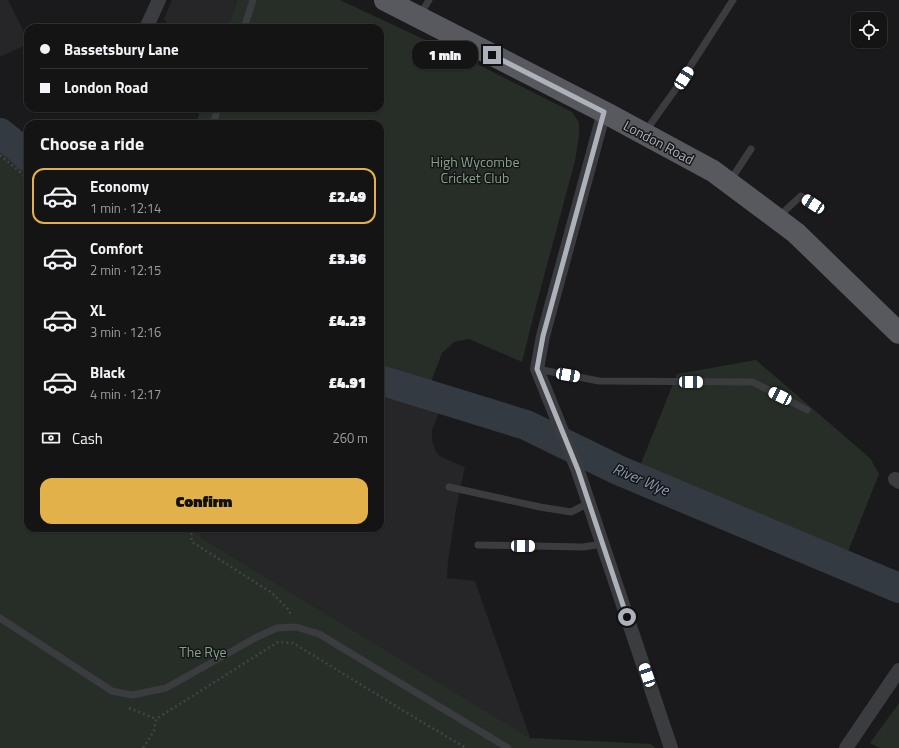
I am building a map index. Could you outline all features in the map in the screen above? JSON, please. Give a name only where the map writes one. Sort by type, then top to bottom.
[{"type":"main road","name":"London Road","points":[[385,0],[424,8],[643,134],[713,171],[796,233],[899,333]]},
{"type":"street","points":[[148,24],[159,0]]},
{"type":"street","points":[[604,112],[543,336],[537,369],[578,470],[671,748]]},
{"type":"street","points":[[846,748],[899,670]]},
{"type":"lane","points":[[245,24],[253,0]]},
{"type":"lane","points":[[643,134],[675,90],[734,0]]},
{"type":"lane","points":[[729,183],[751,149]]},
{"type":"lane","points":[[776,219],[801,196],[813,204]]},
{"type":"lane","points":[[537,369],[599,380],[753,382],[807,410]]},
{"type":"lane","points":[[449,487],[540,507],[571,512],[589,503]]},
{"type":"lane","points":[[478,545],[583,547],[603,544]]},
{"type":"lane","points":[[0,618],[112,691],[132,695],[166,688],[261,635],[277,628],[296,627],[319,634],[508,748]]},
{"type":"path","points":[[0,155],[24,176]]},
{"type":"path","points":[[192,532],[192,542],[272,593],[289,610],[296,627]]},
{"type":"path","points":[[143,748],[154,731],[156,719],[278,642],[293,643],[466,748]]},
{"type":"shaded area","points":[[0,0],[8,0],[24,32],[24,46],[0,57]]},
{"type":"shaded area","points":[[172,0],[237,0],[229,24],[167,24],[164,19]]},
{"type":"shaded area","points":[[384,389],[420,399],[434,406],[438,411],[438,416],[432,430],[432,440],[436,452],[441,457],[465,467],[456,509],[448,561],[447,578],[475,581],[531,740],[200,537],[201,532],[384,532]]},
{"type":"green space","name":"High Wycombe Cricket Club","points":[[237,0],[340,0],[481,66],[572,112],[579,122],[579,136],[575,161],[522,362],[469,339],[454,342],[442,353],[431,382],[384,368],[384,120],[197,120],[200,112],[384,112],[384,24],[229,24]]},
{"type":"green space","name":"The Rye","points":[[0,144],[24,164],[24,532],[201,532],[200,537],[531,739],[651,744],[656,748],[0,748]]},
{"type":"green space","points":[[756,360],[870,458],[879,474],[847,554],[638,471],[677,374]]},
{"type":"green space","points":[[899,703],[899,748],[880,748],[870,743]]},
{"type":"waterway","name":"River Wye","points":[[0,133],[24,153]]},
{"type":"waterway","name":"River Wye","points":[[384,381],[526,425],[618,470],[899,588]]},
{"type":"route","points":[[492,55],[604,112],[543,336],[537,369],[578,470],[627,617]]}]
